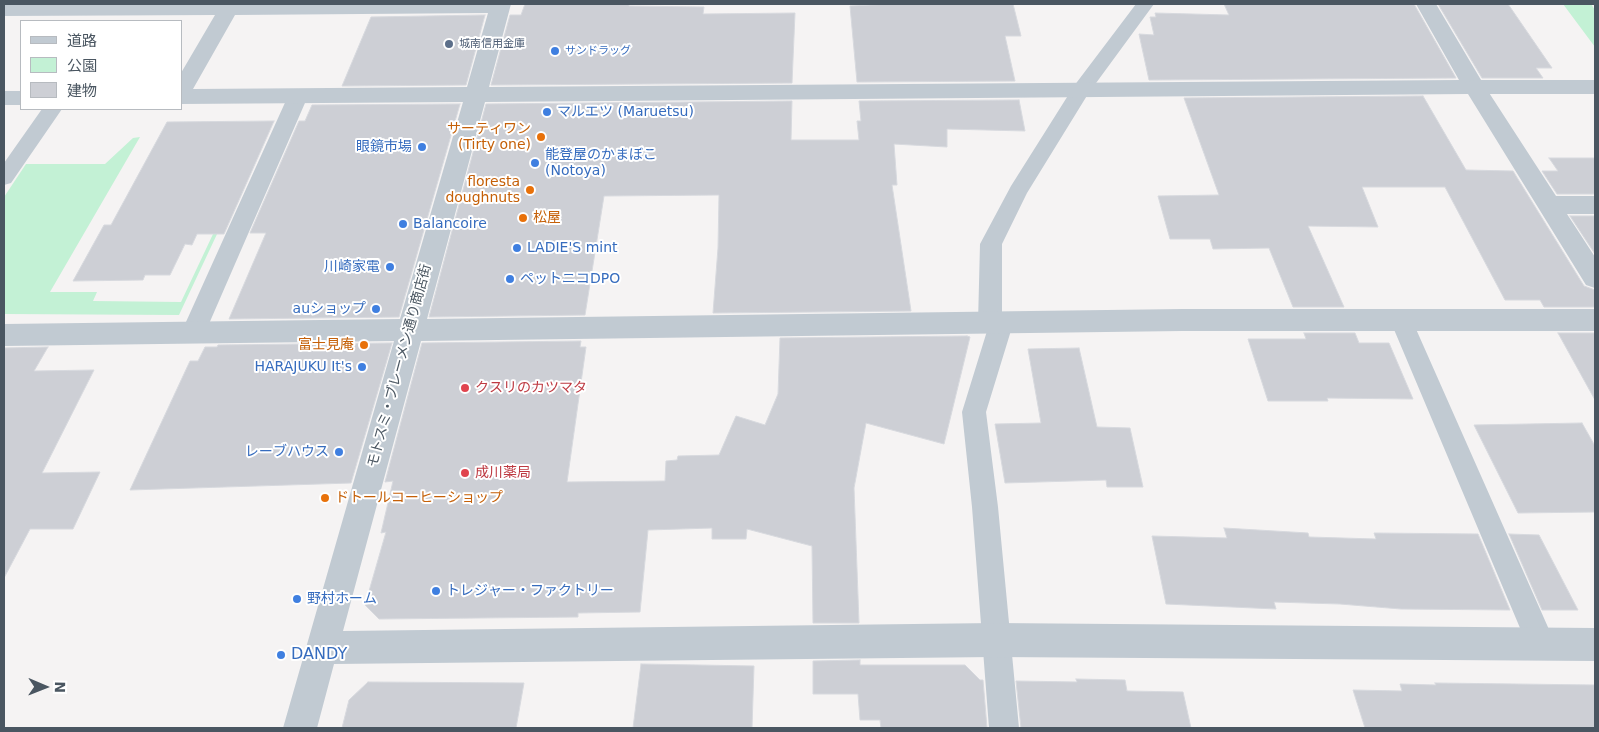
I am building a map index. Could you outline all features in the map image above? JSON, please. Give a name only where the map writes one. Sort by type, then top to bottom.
[{"type":"street","points":[[1426,4],[1474,87],[1595,278]]},
{"type":"street","points":[[4,10],[230,6],[500,5]]},
{"type":"street","name":"モトスミ・ブレーメン通り商店街","points":[[300,728],[500,5]]},
{"type":"street","points":[[182,90],[230,6]]},
{"type":"street","points":[[182,97],[1595,87]]},
{"type":"street","points":[[4,98],[20,98]]},
{"type":"street","points":[[1549,205],[1595,205]]},
{"type":"street","points":[[4,335],[995,324],[1182,320],[1595,320]]},
{"type":"street","points":[[323,648],[995,640],[1595,645]]},
{"type":"lane","points":[[1004,728],[985,507],[974,412],[995,324],[991,244],[1018,191],[1081,90],[1145,4]]},
{"type":"lane","points":[[193,333],[298,96]]},
{"type":"lane","points":[[4,178],[51,110]]},
{"type":"lane","points":[[1401,320],[1541,644]]},
{"type":"green space","points":[[1563,4],[1591,4],[1595,10],[1595,47]]},
{"type":"green space","points":[[140,137],[50,292],[97,292],[93,301],[181,302],[222,215],[226,215],[179,315],[4,314],[4,197],[26,164],[105,164],[133,138]]},
{"type":"building","points":[[525,4],[629,4],[629,6],[704,7],[703,14],[795,13],[792,83],[491,85],[510,15],[521,15]]},
{"type":"building","points":[[890,4],[1013,4],[1021,36],[1005,36],[1015,81],[857,82],[850,6]]},
{"type":"building","points":[[1224,4],[1414,4],[1456,78],[1149,80],[1139,34],[1154,35],[1150,17],[1156,17],[1155,13],[1229,15]]},
{"type":"building","points":[[1438,4],[1508,4],[1552,68],[1536,68],[1543,78],[1482,78]]},
{"type":"building","points":[[485,15],[466,85],[342,86],[371,17]]},
{"type":"building","points":[[1423,96],[1466,170],[1513,171],[1584,286],[1595,290],[1595,307],[1544,307],[1540,300],[1505,300],[1445,187],[1362,187],[1378,227],[1308,226],[1344,307],[1293,307],[1269,248],[1213,249],[1210,239],[1170,239],[1158,196],[1219,195],[1184,98]]},
{"type":"building","points":[[1019,100],[1025,131],[947,129],[947,147],[894,144],[897,185],[892,185],[911,311],[713,313],[718,248],[719,195],[604,196],[585,315],[429,317],[486,104],[792,101],[791,140],[859,140],[857,121],[861,121],[859,101]]},
{"type":"building","points":[[460,104],[399,317],[229,319],[266,233],[250,233],[299,121],[305,121],[312,105]]},
{"type":"building","points":[[274,121],[224,234],[197,234],[192,245],[185,244],[170,275],[145,275],[143,280],[73,281],[104,225],[111,225],[167,122]]},
{"type":"building","points":[[1549,158],[1595,158],[1595,194],[1557,194],[1542,171],[1558,171]]},
{"type":"building","points":[[1570,216],[1595,216],[1595,254]]},
{"type":"building","points":[[1304,333],[1355,333],[1359,343],[1389,343],[1413,399],[1327,398],[1328,401],[1268,401],[1248,339],[1306,339]]},
{"type":"building","points":[[1558,333],[1595,333],[1595,400]]},
{"type":"building","points":[[970,337],[944,444],[866,423],[854,488],[859,623],[813,623],[812,546],[747,529],[746,539],[712,539],[712,528],[648,530],[640,612],[578,613],[578,617],[379,619],[365,605],[386,532],[381,533],[393,481],[385,482],[422,343],[581,341],[580,347],[586,347],[567,482],[665,481],[666,461],[677,460],[678,456],[719,455],[736,416],[765,425],[778,394],[780,338]]},
{"type":"building","points":[[392,343],[351,483],[130,490],[190,361],[198,361],[205,347],[217,347],[218,345]]},
{"type":"building","points":[[48,347],[34,371],[94,370],[42,473],[100,472],[73,529],[30,529],[4,578],[4,348]]},
{"type":"building","points":[[1079,348],[1097,427],[1130,428],[1143,487],[1107,487],[1106,480],[1005,483],[995,424],[1041,423],[1028,349]]},
{"type":"building","points":[[1582,423],[1595,446],[1595,512],[1518,513],[1474,425]]},
{"type":"building","points":[[1224,528],[1308,533],[1309,537],[1376,539],[1374,533],[1478,534],[1510,610],[1401,609],[1340,604],[1274,602],[1276,609],[1166,604],[1152,536],[1227,538]]},
{"type":"building","points":[[1509,534],[1539,535],[1578,610],[1542,610]]},
{"type":"building","points":[[860,660],[860,665],[965,665],[980,680],[983,680],[987,728],[881,728],[880,720],[860,720],[858,694],[813,694],[813,661]]},
{"type":"building","points":[[641,664],[754,666],[752,728],[633,728]]},
{"type":"building","points":[[1076,679],[1125,680],[1127,691],[1183,692],[1191,728],[1021,728],[1016,681],[1077,682]]},
{"type":"building","points":[[368,682],[524,683],[516,728],[342,728],[349,700]]},
{"type":"building","points":[[1435,683],[1595,685],[1595,728],[1365,728],[1353,690],[1402,691],[1400,684],[1436,685]]},
{"type":"place","name":"城南信用金庫","points":[[449,44]]},
{"type":"place","name":"サンドラッグ","points":[[555,51]]},
{"type":"place","name":"マルエツ (Maruetsu)","points":[[547,112]]},
{"type":"place","name":"サーティワン (Tirty one)","points":[[541,137]]},
{"type":"place","name":"眼鏡市場","points":[[422,147]]},
{"type":"place","name":"能登屋のかまぼこ (Notoya)","points":[[535,163]]},
{"type":"place","name":"floresta doughnuts","points":[[530,190]]},
{"type":"place","name":"松屋","points":[[523,218]]},
{"type":"place","name":"Balancoire","points":[[403,224]]},
{"type":"place","name":"LADIE'S mint","points":[[517,248]]},
{"type":"place","name":"川崎家電","points":[[390,267]]},
{"type":"place","name":"ペットニコDPO","points":[[510,279]]},
{"type":"place","name":"auショップ","points":[[376,309]]},
{"type":"place","name":"富士見庵","points":[[364,345]]},
{"type":"place","name":"HARAJUKU It's","points":[[362,367]]},
{"type":"place","name":"クスリのカツマタ","points":[[465,388]]},
{"type":"place","name":"レーブハウス","points":[[339,452]]},
{"type":"place","name":"成川薬局","points":[[465,473]]},
{"type":"place","name":"ドトールコーヒーショップ","points":[[325,498]]},
{"type":"place","name":"トレジャー・ファクトリー","points":[[436,591]]},
{"type":"place","name":"野村ホーム","points":[[297,599]]},
{"type":"place","name":"DANDY","points":[[281,655]]}]
